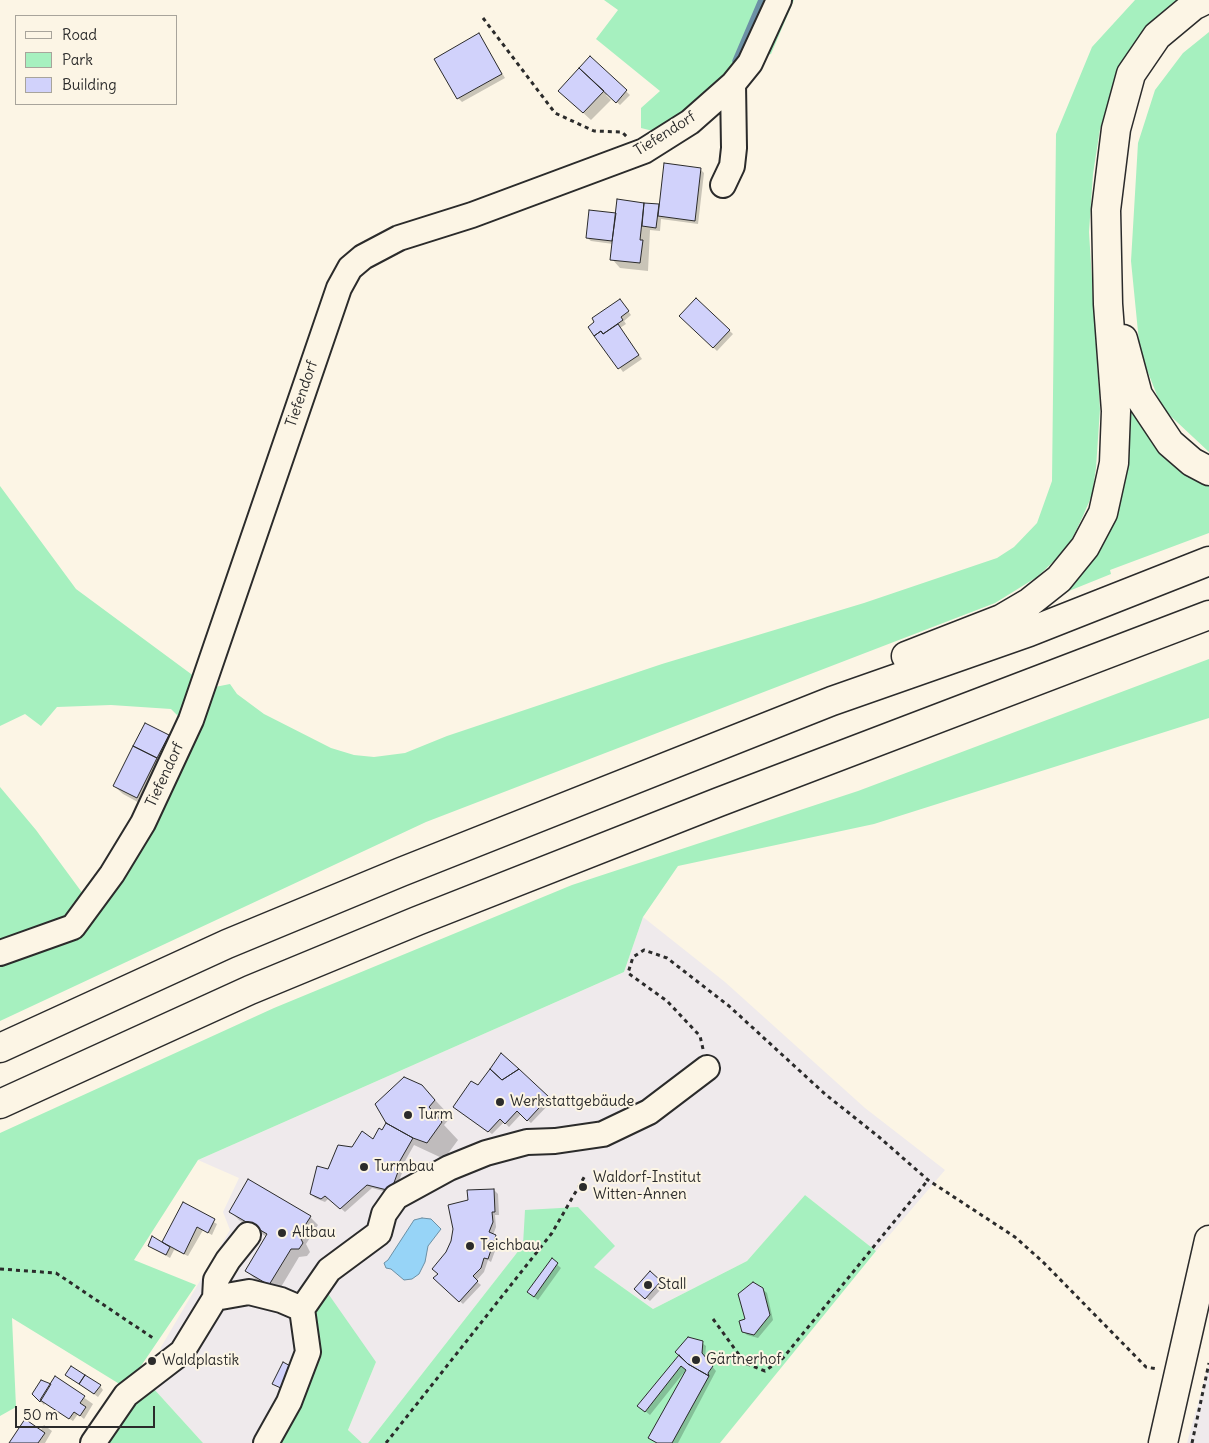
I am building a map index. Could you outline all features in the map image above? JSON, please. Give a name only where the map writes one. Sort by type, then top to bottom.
[{"type":"main road","points":[[832,701],[906,656],[1001,619],[1030,602],[1059,579],[1085,547],[1103,513],[1114,463],[1116,410],[1108,304],[1106,210],[1116,129],[1131,74],[1141,59],[1157,36],[1193,6],[1205,0]]},
{"type":"main road","points":[[1209,17],[1172,46],[1145,81],[1131,117],[1120,177],[1118,263],[1123,344],[1138,395],[1170,443],[1192,462],[1209,471]]},
{"type":"main road","points":[[0,1048],[227,944],[401,872],[832,701],[1029,632],[1209,561]]},
{"type":"main road","points":[[0,1104],[250,990],[417,921],[701,809],[1209,616]]},
{"type":"main road","points":[[1163,1443],[1209,1240]]},
{"type":"street","name":"Tiefendorf","points":[[0,953],[73,928],[112,874],[143,823],[191,720],[338,288],[350,268],[363,257],[399,238],[472,215],[644,151],[690,122],[733,84],[750,63],[779,0]]},
{"type":"street","points":[[723,185],[732,166],[734,148],[733,84]]},
{"type":"street","points":[[266,1443],[289,1402],[308,1352],[302,1309],[329,1270],[379,1233],[384,1214],[396,1197],[449,1168],[486,1153],[527,1142],[555,1141],[604,1134],[649,1112],[707,1068]]},
{"type":"street","points":[[92,1443],[126,1395],[182,1352],[215,1298],[216,1280],[228,1260],[248,1235]]},
{"type":"street","points":[[215,1298],[248,1292],[281,1300],[302,1309]]},
{"type":"path","points":[[483,18],[555,113],[594,131],[622,132],[644,151]]},
{"type":"path","points":[[707,1068],[700,1036],[668,1000],[628,972],[634,957],[644,950],[667,958],[730,1006],[825,1094],[879,1137],[928,1180],[1015,1237],[1043,1262],[1146,1367],[1180,1373]]},
{"type":"path","points":[[386,1443],[552,1233],[586,1174]]},
{"type":"path","points":[[713,1319],[745,1363],[765,1372],[783,1358],[928,1180]]},
{"type":"path","points":[[0,1269],[56,1273],[153,1338]]},
{"type":"path","points":[[1192,1443],[1209,1363]]},
{"type":"shaded area","name":"Waldorf-Institut Witten-Annen","points":[[643,917],[725,982],[865,1108],[945,1170],[876,1251],[805,1195],[747,1261],[653,1309],[594,1267],[523,1245],[368,1443],[362,1443],[348,1430],[376,1362],[314,1337],[301,1405],[278,1443],[203,1443],[154,1389],[154,1375],[161,1347],[230,1230],[223,1212],[239,1178],[198,1160],[624,972]]},
{"type":"shaded area","points":[[1209,1364],[1209,1443],[1187,1443]]},
{"type":"green space","points":[[604,0],[794,0],[771,54],[745,60],[661,133],[641,128],[641,108],[660,91],[596,39],[618,10]]},
{"type":"green space","points":[[1135,0],[1182,0],[1129,55],[1114,84],[1100,129],[1093,174],[1089,232],[1100,409],[1096,468],[1092,495],[1071,541],[1037,577],[995,603],[426,822],[0,1021],[0,956],[83,926],[196,734],[171,709],[111,705],[57,707],[41,726],[25,714],[0,726],[0,486],[76,589],[210,688],[230,684],[237,694],[264,714],[331,748],[354,755],[374,757],[405,753],[447,736],[662,664],[864,603],[997,558],[1014,547],[1037,523],[1052,481],[1056,134],[1092,47]]},
{"type":"green space","points":[[1209,32],[1209,452],[1162,408],[1140,352],[1131,261],[1138,143],[1155,90],[1183,53]]},
{"type":"green space","points":[[1122,387],[1209,478],[1209,533],[1110,570],[1111,574],[1054,597],[1080,566]]},
{"type":"green space","points":[[1209,659],[1209,718],[874,824],[678,866],[643,917],[624,972],[198,1160],[134,1260],[196,1285],[126,1388],[12,1318],[16,1407],[0,1416],[0,1133],[274,1008],[572,885],[858,791]]},
{"type":"green space","points":[[0,787],[36,830],[89,902],[62,918],[0,939]]},
{"type":"green space","points":[[805,1195],[876,1251],[720,1443],[368,1443],[523,1245],[525,1210],[578,1207],[615,1246],[594,1267],[653,1309],[747,1261]]},
{"type":"green space","points":[[327,1292],[376,1362],[348,1430],[362,1443],[278,1443],[301,1405],[314,1337],[310,1310]]},
{"type":"green space","points":[[146,1386],[154,1389],[203,1443],[102,1443]]},
{"type":"water","points":[[422,1218],[431,1219],[441,1229],[428,1246],[425,1262],[419,1274],[412,1279],[404,1280],[391,1269],[386,1268],[384,1263],[388,1260],[414,1220]]},
{"type":"building","points":[[479,33],[502,74],[457,99],[434,59]]},
{"type":"building","points":[[590,56],[627,90],[616,103],[579,68]]},
{"type":"building","points":[[579,68],[604,91],[583,113],[558,91]]},
{"type":"building","points":[[664,163],[701,168],[695,221],[658,216]]},
{"type":"building","points":[[617,199],[644,203],[640,240],[643,240],[640,263],[610,260]]},
{"type":"building","points":[[644,203],[659,204],[656,228],[642,226]]},
{"type":"building","points":[[589,210],[616,213],[612,241],[586,238]]},
{"type":"building","points":[[696,298],[730,330],[713,348],[679,316]]},
{"type":"building","points":[[620,299],[629,311],[621,317],[623,320],[603,334],[601,331],[594,336],[588,327],[594,322],[592,318]]},
{"type":"building","points":[[618,324],[639,355],[618,369],[594,336],[601,331],[603,334]]},
{"type":"building","points":[[145,723],[169,735],[157,758],[133,746]]},
{"type":"building","points":[[133,746],[157,758],[137,798],[113,786]]},
{"type":"building","points":[[501,1053],[519,1069],[502,1080],[490,1069]]},
{"type":"building","name":"Werkstattgebäude","points":[[490,1069],[502,1080],[519,1069],[549,1097],[527,1121],[517,1111],[505,1124],[500,1119],[488,1132],[453,1107],[471,1081],[478,1085]]},
{"type":"building","name":"Turm","points":[[404,1077],[422,1085],[435,1100],[429,1107],[442,1122],[427,1143],[413,1138],[386,1123],[375,1104]]},
{"type":"building","name":"Turmbau","points":[[386,1123],[413,1138],[397,1166],[399,1169],[391,1191],[367,1185],[340,1209],[325,1196],[321,1199],[310,1194],[317,1166],[328,1169],[338,1145],[352,1147],[362,1131],[373,1139],[379,1128],[382,1130]]},
{"type":"building","name":"Altbau","points":[[248,1179],[311,1216],[299,1235],[303,1243],[299,1249],[291,1249],[269,1285],[245,1271],[267,1234],[229,1212]]},
{"type":"building","name":"Teichbau","points":[[494,1189],[495,1212],[492,1212],[493,1222],[489,1232],[496,1235],[488,1259],[484,1258],[481,1268],[473,1276],[478,1281],[459,1302],[433,1278],[438,1274],[432,1269],[446,1252],[451,1241],[453,1229],[448,1205],[468,1200],[467,1190]]},
{"type":"building","points":[[183,1202],[215,1219],[208,1233],[197,1227],[184,1254],[162,1242]]},
{"type":"building","points":[[152,1236],[170,1247],[166,1255],[148,1246]]},
{"type":"building","points":[[552,1258],[558,1263],[534,1297],[527,1292]]},
{"type":"building","name":"Stall","points":[[650,1271],[661,1281],[645,1299],[634,1289]]},
{"type":"building","points":[[753,1282],[763,1288],[770,1315],[754,1335],[742,1332],[739,1321],[745,1319],[738,1294]]},
{"type":"building","name":"Gärtnerhof","points":[[688,1337],[703,1341],[702,1353],[713,1366],[708,1373],[709,1376],[688,1364],[675,1352]]},
{"type":"building","points":[[679,1355],[688,1364],[709,1376],[672,1443],[657,1443],[648,1438],[686,1370],[681,1366],[645,1412],[637,1406]]},
{"type":"building","points":[[283,1362],[294,1368],[283,1389],[272,1384]]},
{"type":"building","points":[[71,1366],[85,1375],[79,1384],[65,1375]]},
{"type":"building","points":[[85,1375],[101,1385],[94,1394],[79,1384]]},
{"type":"building","points":[[55,1376],[85,1396],[80,1403],[86,1407],[80,1416],[74,1412],[69,1419],[40,1400]]},
{"type":"building","points":[[41,1380],[51,1384],[40,1402],[32,1394]]},
{"type":"building","points":[[25,1419],[45,1433],[38,1443],[9,1443]]},
{"type":"waterway","points":[[735,61],[761,0]]},
{"type":"place","name":"Werkstattgebäude","points":[[500,1102]]},
{"type":"place","name":"Turm","points":[[408,1115]]},
{"type":"place","name":"Turmbau","points":[[364,1167]]},
{"type":"place","name":"Waldorf-Institut Witten-Annen","points":[[583,1187]]},
{"type":"place","name":"Altbau","points":[[282,1233]]},
{"type":"place","name":"Teichbau","points":[[470,1246]]},
{"type":"place","name":"Stall","points":[[648,1285]]},
{"type":"place","name":"Gärtnerhof","points":[[696,1360]]},
{"type":"place","name":"Waldplastik","points":[[152,1361]]}]
